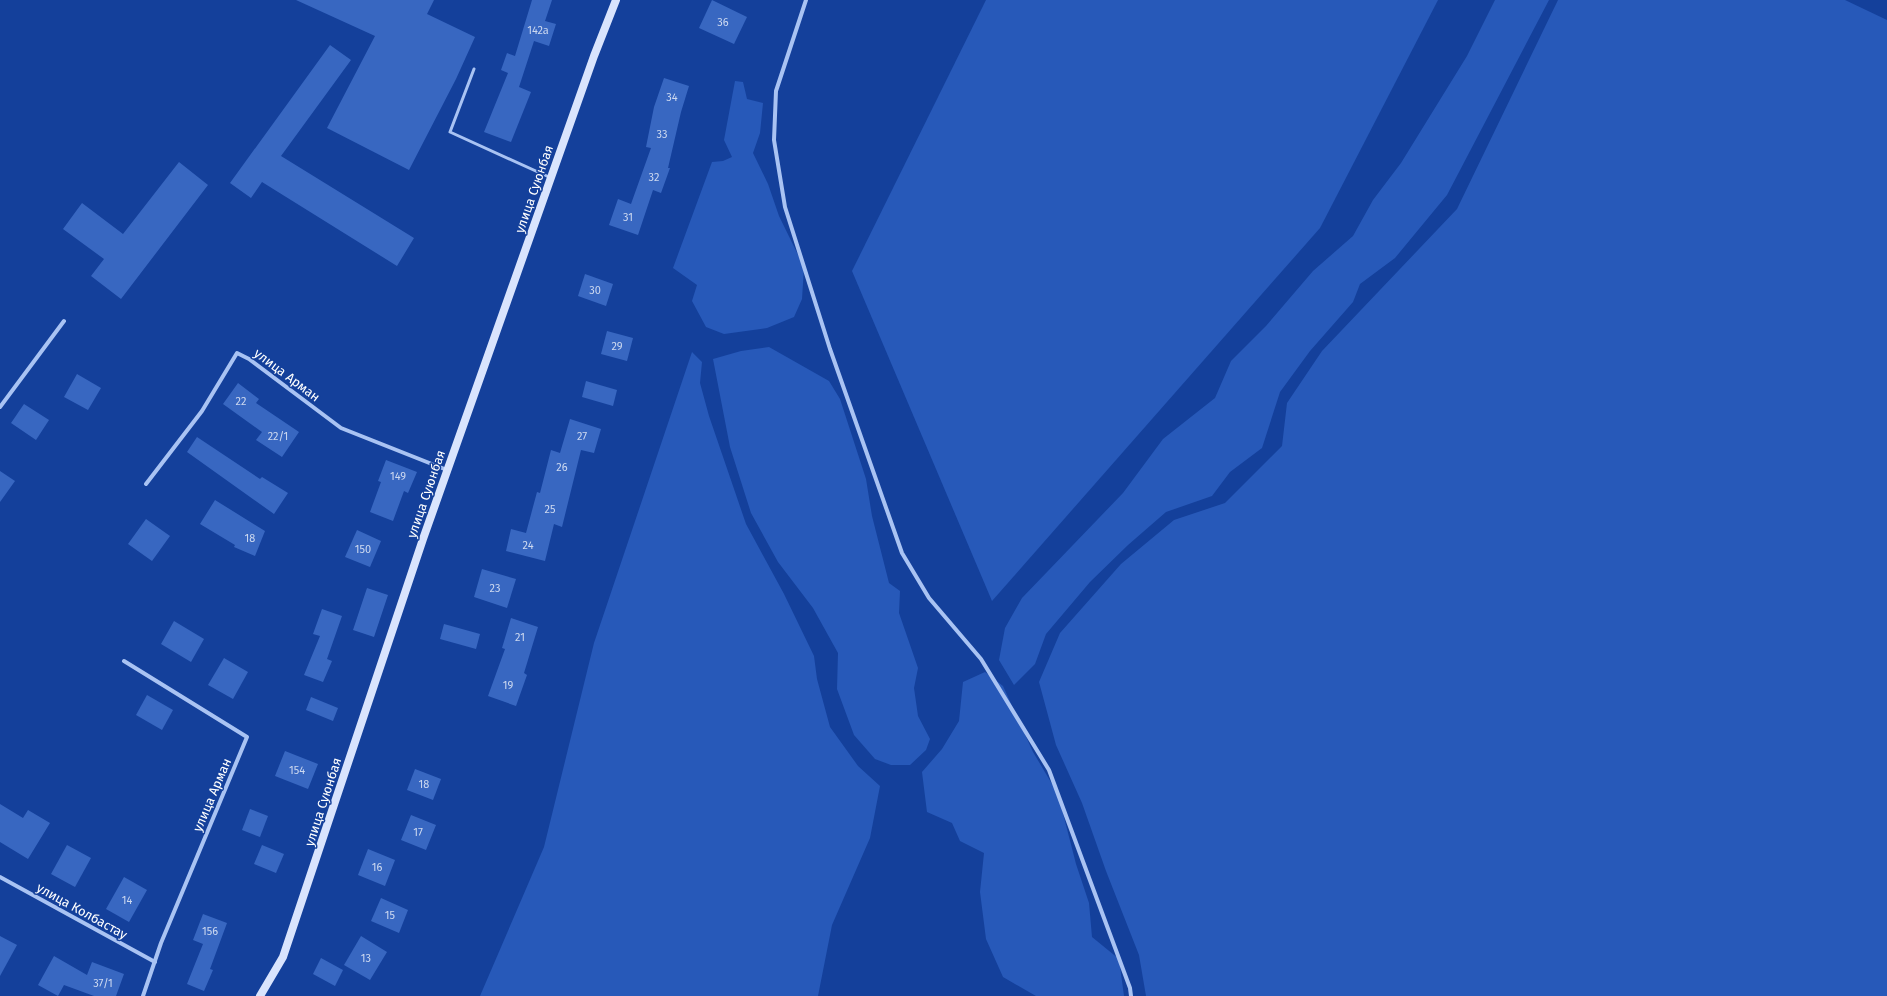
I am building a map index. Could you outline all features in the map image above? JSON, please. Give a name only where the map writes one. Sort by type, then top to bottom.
[{"type":"main road","name":"улица Суюнбая","points":[[260,996],[283,958],[448,470],[594,56],[616,0]]},
{"type":"street","points":[[806,0],[776,91],[774,140],[785,207],[830,349],[902,553],[928,598],[981,658],[1049,770],[1130,988],[1131,996]]},
{"type":"street","points":[[0,407],[64,321]]},
{"type":"street","name":"улица Арман","points":[[146,484],[202,411],[237,353],[249,359],[341,428],[448,470]]},
{"type":"street","name":"улица Арман","points":[[124,661],[247,737],[155,962],[143,996]]},
{"type":"street","name":"улица Колбастау","points":[[0,877],[155,962]]},
{"type":"lane","points":[[474,69],[450,132],[551,178]]},
{"type":"shaded area","points":[[986,0],[1438,0],[1320,228],[992,601],[852,271]]},
{"type":"shaded area","points":[[1495,0],[1549,0],[1447,195],[1395,258],[1360,284],[1353,302],[1310,351],[1280,392],[1262,448],[1230,472],[1212,496],[1166,512],[1128,545],[1090,582],[1046,634],[1035,664],[1014,685],[999,660],[1005,628],[1022,598],[1123,493],[1163,439],[1215,398],[1231,361],[1266,326],[1313,271],[1353,236],[1373,200],[1401,163],[1467,56]]},
{"type":"shaded area","points":[[1558,0],[1845,0],[1887,20],[1887,996],[1146,996],[1139,955],[1106,871],[1082,803],[1056,745],[1039,682],[1060,633],[1121,564],[1174,520],[1225,503],[1282,446],[1287,403],[1322,351],[1457,209]]},
{"type":"shaded area","points":[[735,81],[743,82],[747,99],[763,103],[760,133],[753,153],[768,184],[779,216],[804,267],[802,299],[794,317],[767,328],[724,334],[706,327],[692,301],[697,285],[673,268],[712,162],[723,161],[732,157],[724,140]]},
{"type":"shaded area","points":[[769,347],[829,381],[840,399],[866,479],[872,516],[889,583],[900,591],[899,613],[918,668],[914,688],[918,716],[930,739],[926,750],[910,765],[891,765],[875,759],[854,735],[837,689],[838,653],[813,608],[778,562],[751,513],[730,447],[713,359],[741,351]]},
{"type":"shaded area","points":[[692,352],[702,362],[700,383],[709,416],[746,524],[784,594],[814,656],[817,679],[830,727],[858,766],[880,786],[870,838],[832,925],[818,996],[480,996],[544,847],[594,643]]},
{"type":"shaded area","points":[[985,672],[1003,686],[1033,752],[1058,794],[1076,864],[1089,903],[1092,937],[1119,959],[1124,996],[1036,996],[1003,977],[986,939],[980,892],[984,853],[960,841],[952,823],[927,812],[922,772],[942,749],[959,721],[963,682]]},
{"type":"building","points":[[296,0],[434,0],[427,14],[475,37],[456,79],[409,170],[327,128],[375,36]]},
{"type":"building","points":[[532,0],[552,0],[545,21],[556,24],[549,46],[534,41],[519,87],[531,92],[511,142],[484,132],[508,73],[501,70],[507,53],[515,56]]},
{"type":"building","points":[[712,0],[747,17],[734,44],[699,28]]},
{"type":"building","points":[[330,45],[351,60],[281,156],[414,238],[397,266],[262,182],[251,198],[230,183]]},
{"type":"building","points":[[664,78],[689,86],[681,112],[668,168],[670,168],[661,193],[653,190],[638,235],[609,225],[618,199],[631,204],[651,148],[646,147],[654,107]]},
{"type":"building","points":[[179,162],[208,185],[121,299],[91,276],[104,259],[63,229],[82,203],[123,234]]},
{"type":"building","points":[[585,274],[613,284],[606,306],[578,296]]},
{"type":"building","points":[[607,331],[633,338],[627,361],[601,354]]},
{"type":"building","points":[[77,374],[101,388],[88,410],[64,397]]},
{"type":"building","points":[[586,381],[617,390],[613,406],[582,397]]},
{"type":"building","points":[[238,383],[259,399],[256,403],[299,432],[282,457],[256,440],[262,432],[223,404]]},
{"type":"building","points":[[24,404],[49,420],[36,440],[11,423]]},
{"type":"building","points":[[570,419],[601,429],[594,453],[581,450],[562,527],[554,524],[545,561],[506,551],[511,529],[526,533],[537,492],[540,493],[551,450],[560,453]]},
{"type":"building","points":[[197,437],[260,479],[262,477],[288,493],[274,514],[187,452]]},
{"type":"building","points":[[386,460],[417,472],[408,493],[404,491],[393,521],[370,512],[381,482],[378,481]]},
{"type":"building","points":[[0,471],[15,481],[0,502]]},
{"type":"building","points":[[215,500],[265,531],[255,556],[234,547],[235,545],[200,524]]},
{"type":"building","points":[[146,519],[170,536],[152,561],[128,544]]},
{"type":"building","points":[[357,530],[381,541],[370,567],[345,557]]},
{"type":"building","points":[[482,569],[516,579],[507,608],[474,597]]},
{"type":"building","points":[[367,588],[388,595],[374,637],[353,630]]},
{"type":"building","points":[[322,609],[342,616],[327,659],[332,661],[323,682],[304,675],[320,636],[313,634]]},
{"type":"building","points":[[511,618],[538,627],[524,673],[527,675],[516,706],[488,696],[505,649],[502,648]]},
{"type":"building","points":[[174,621],[204,639],[191,662],[161,644]]},
{"type":"building","points":[[444,624],[480,634],[476,649],[440,639]]},
{"type":"building","points":[[224,658],[248,672],[233,699],[208,685]]},
{"type":"building","points":[[147,695],[173,710],[162,730],[136,715]]},
{"type":"building","points":[[311,697],[338,708],[333,721],[306,710]]},
{"type":"building","points":[[285,751],[318,764],[308,789],[275,776]]},
{"type":"building","points":[[415,769],[441,779],[433,800],[407,790]]},
{"type":"building","points":[[0,804],[23,818],[28,810],[50,823],[28,859],[0,842]]},
{"type":"building","points":[[250,809],[268,816],[260,837],[242,830]]},
{"type":"building","points":[[411,815],[436,825],[426,850],[401,840]]},
{"type":"building","points":[[67,845],[91,858],[75,887],[51,874]]},
{"type":"building","points":[[262,845],[284,854],[276,873],[254,864]]},
{"type":"building","points":[[368,849],[395,860],[385,886],[358,875]]},
{"type":"building","points":[[124,877],[147,890],[129,922],[106,909]]},
{"type":"building","points":[[381,898],[408,910],[399,933],[371,921]]},
{"type":"building","points":[[203,914],[227,923],[210,969],[213,970],[204,991],[187,984],[203,944],[193,940]]},
{"type":"building","points":[[0,936],[17,945],[0,976]]},
{"type":"building","points":[[361,936],[387,952],[370,980],[344,965]]},
{"type":"building","points":[[54,956],[87,975],[92,962],[124,974],[116,996],[94,996],[64,985],[58,996],[38,985]]},
{"type":"building","points":[[321,958],[343,970],[335,986],[313,974]]}]
